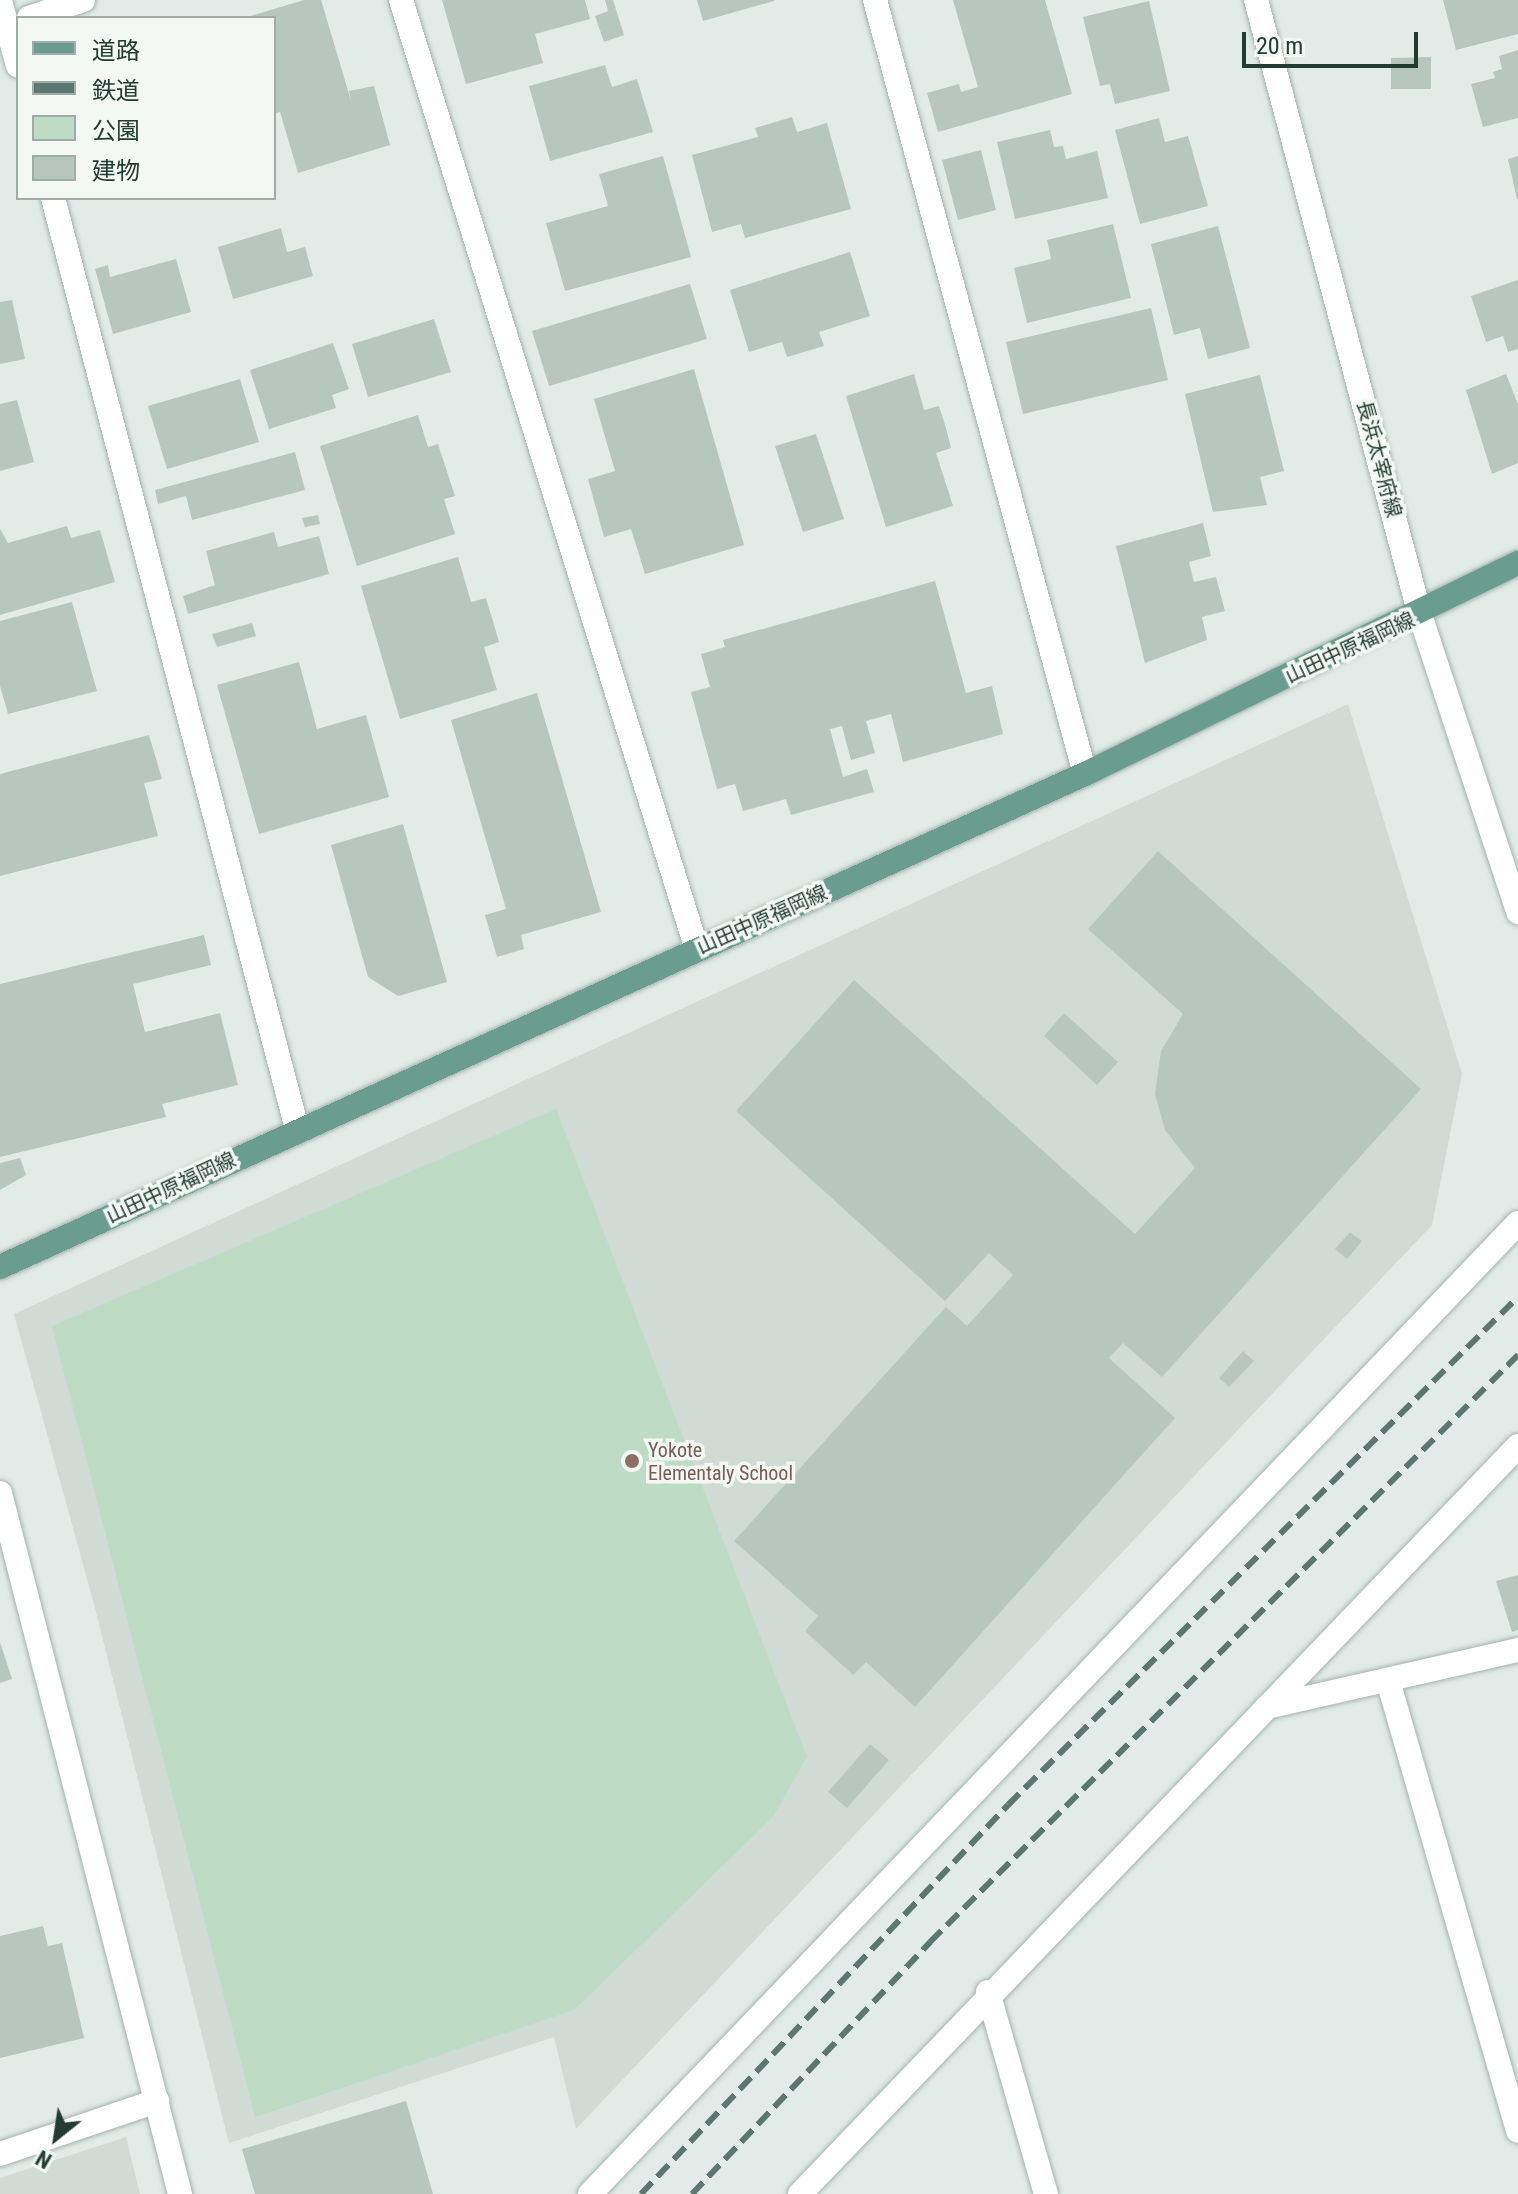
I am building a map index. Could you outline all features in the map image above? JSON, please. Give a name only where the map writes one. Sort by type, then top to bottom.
[{"type":"main road","name":"山田中原福岡線","points":[[0,1267],[297,1129],[1085,774],[1420,615],[1518,563]]},
{"type":"street","points":[[35,16],[83,0]]},
{"type":"street","points":[[401,0],[697,950]]},
{"type":"street","points":[[875,0],[1085,774]]},
{"type":"street","name":"長浜太宰府線","points":[[1256,0],[1420,615],[1518,912]]},
{"type":"street","points":[[0,1],[14,23],[16,44]]},
{"type":"street","points":[[54,200],[297,1129]]},
{"type":"street","points":[[590,2194],[1518,1223]]},
{"type":"street","points":[[800,2194],[988,1992],[1518,1446]]},
{"type":"street","points":[[0,1493],[180,2194]]},
{"type":"street","points":[[1267,1707],[1389,1684],[1518,1650]]},
{"type":"street","points":[[1389,1684],[1518,2131]]},
{"type":"street","points":[[988,1992],[1046,2194]]},
{"type":"street","points":[[0,2154],[157,2101]]},
{"type":"shaded area","name":"Yokote Elementaly School","points":[[1348,704],[1462,1074],[1432,1225],[576,2129],[554,2037],[229,2143],[95,1608],[14,1314]]},
{"type":"shaded area","points":[[126,2137],[140,2194],[0,2194],[0,2178]]},
{"type":"green space","points":[[556,1109],[807,1757],[773,1817],[574,2010],[255,2117],[52,1326]]},
{"type":"building","points":[[304,0],[321,0],[352,104],[349,91],[374,86],[390,145],[298,173],[280,112],[276,113],[276,16],[250,16]]},
{"type":"building","points":[[442,0],[585,0],[590,19],[535,34],[543,63],[466,84]]},
{"type":"building","points":[[605,0],[613,0],[624,35],[604,42],[595,16],[608,11]]},
{"type":"building","points":[[697,0],[774,0],[774,1],[703,21]]},
{"type":"building","points":[[953,0],[1045,0],[1072,94],[938,132],[927,93],[959,84],[961,92],[978,87]]},
{"type":"building","points":[[1443,0],[1518,0],[1518,34],[1456,50]]},
{"type":"building","points":[[1149,1],[1170,91],[1115,104],[1110,84],[1100,86],[1083,17]]},
{"type":"building","points":[[1518,50],[1518,118],[1483,127],[1471,84],[1495,78],[1493,72],[1502,69],[1499,56]]},
{"type":"building","points":[[1431,57],[1431,89],[1391,89],[1391,58]]},
{"type":"building","points":[[605,65],[612,87],[637,79],[653,132],[550,161],[529,86]]},
{"type":"building","points":[[792,117],[797,132],[827,123],[851,209],[745,238],[741,224],[712,232],[692,155],[758,137],[755,128]]},
{"type":"building","points":[[1159,118],[1165,142],[1188,136],[1208,206],[1140,224],[1115,130]]},
{"type":"building","points":[[1050,130],[1054,147],[1063,146],[1066,159],[1097,151],[1108,198],[1015,219],[997,142]]},
{"type":"building","points":[[981,150],[996,210],[958,220],[942,160]]},
{"type":"building","points":[[663,156],[691,257],[565,291],[546,223],[608,206],[599,174]]},
{"type":"building","points":[[1518,156],[1518,199],[1517,199],[1508,159]]},
{"type":"building","points":[[1113,224],[1131,298],[1027,323],[1014,268],[1051,259],[1047,240]]},
{"type":"building","points":[[1218,226],[1250,348],[1208,359],[1200,328],[1174,335],[1151,244]]},
{"type":"building","points":[[281,228],[287,252],[305,247],[313,276],[233,299],[218,247]]},
{"type":"building","points":[[850,252],[870,316],[819,332],[824,346],[787,357],[782,342],[749,352],[730,290]]},
{"type":"building","points":[[176,259],[191,312],[113,334],[95,269],[108,265],[110,277]]},
{"type":"building","points":[[1518,280],[1518,349],[1508,352],[1503,336],[1486,342],[1471,296]]},
{"type":"building","points":[[690,284],[707,339],[549,386],[532,331]]},
{"type":"building","points":[[12,300],[25,359],[0,364],[0,302]]},
{"type":"building","points":[[1151,308],[1168,380],[1023,414],[1006,342]]},
{"type":"building","points":[[434,319],[451,372],[368,397],[352,344]]},
{"type":"building","points":[[333,343],[349,389],[332,395],[336,408],[269,429],[250,370]]},
{"type":"building","points":[[694,369],[744,545],[645,574],[631,529],[604,537],[588,479],[615,471],[594,399]]},
{"type":"building","points":[[914,374],[924,410],[939,406],[946,428],[951,448],[936,453],[953,506],[886,527],[846,396]]},
{"type":"building","points":[[1506,374],[1518,404],[1518,463],[1492,474],[1466,390]]},
{"type":"building","points":[[1260,375],[1284,471],[1260,477],[1267,505],[1213,512],[1185,394]]},
{"type":"building","points":[[240,379],[259,442],[167,469],[148,406]]},
{"type":"building","points":[[17,400],[34,462],[0,471],[0,404]]},
{"type":"building","points":[[418,415],[428,447],[438,444],[455,496],[444,499],[455,534],[357,566],[320,446]]},
{"type":"building","points":[[816,434],[844,519],[803,532],[775,446]]},
{"type":"building","points":[[295,452],[305,490],[192,520],[186,496],[158,504],[155,490]]},
{"type":"building","points":[[318,515],[320,524],[305,527],[302,518]]},
{"type":"building","points":[[1203,523],[1211,556],[1189,562],[1194,582],[1216,577],[1225,611],[1202,617],[1207,640],[1145,663],[1116,546]]},
{"type":"building","points":[[67,526],[71,538],[100,530],[115,582],[0,615],[0,529],[8,543]]},
{"type":"building","points":[[274,532],[278,547],[319,536],[329,574],[188,614],[183,596],[215,585],[206,551]]},
{"type":"building","points":[[458,557],[471,602],[486,598],[499,642],[484,647],[497,690],[400,719],[361,586]]},
{"type":"building","points":[[935,581],[966,693],[992,686],[1003,734],[903,762],[891,714],[866,721],[875,753],[851,760],[842,726],[830,729],[843,777],[867,769],[874,792],[791,815],[786,799],[743,811],[735,784],[717,789],[691,692],[710,687],[701,654],[725,647],[723,640]]},
{"type":"building","points":[[72,602],[97,691],[8,714],[0,686],[0,621]]},
{"type":"building","points":[[252,623],[256,636],[217,647],[212,634]]},
{"type":"building","points":[[299,662],[317,729],[366,715],[389,797],[259,834],[217,685]]},
{"type":"building","points":[[537,693],[601,912],[521,935],[524,949],[497,957],[485,915],[506,909],[451,720]]},
{"type":"building","points":[[149,735],[162,779],[144,783],[158,836],[0,876],[0,774]]},
{"type":"building","points":[[403,824],[447,982],[398,996],[368,977],[331,845]]},
{"type":"building","points":[[1158,851],[1421,1089],[1162,1377],[1123,1343],[1109,1358],[1175,1418],[915,1707],[866,1662],[853,1675],[805,1631],[818,1616],[734,1541],[946,1307],[967,1326],[1013,1275],[989,1253],[945,1301],[736,1111],[854,980],[1135,1234],[1195,1168],[1165,1130],[1155,1094],[1161,1051],[1183,1014],[1088,929]]},
{"type":"building","points":[[204,935],[211,965],[133,984],[145,1032],[220,1013],[238,1085],[162,1104],[166,1117],[0,1157],[0,984]]},
{"type":"building","points":[[1064,1013],[1118,1062],[1097,1085],[1044,1036]]},
{"type":"building","points":[[20,1158],[26,1175],[0,1190],[0,1163]]},
{"type":"building","points":[[1350,1232],[1362,1241],[1347,1259],[1335,1249]]},
{"type":"building","points":[[1243,1351],[1254,1361],[1229,1387],[1219,1378]]},
{"type":"building","points":[[1518,1575],[1518,1630],[1512,1632],[1496,1581]]},
{"type":"building","points":[[0,1642],[12,1679],[0,1683]]},
{"type":"building","points":[[870,1744],[889,1760],[847,1808],[828,1792]]},
{"type":"building","points":[[43,1926],[48,1946],[62,1943],[84,2038],[0,2058],[0,1936]]},
{"type":"building","points":[[406,2101],[433,2194],[255,2194],[242,2149]]},
{"type":"railway","points":[[641,2194],[1008,1805],[1518,1297]]},
{"type":"railway","points":[[692,2194],[930,1942],[1518,1355]]},
{"type":"place","name":"Yokote Elementaly School","points":[[632,1461]]}]
